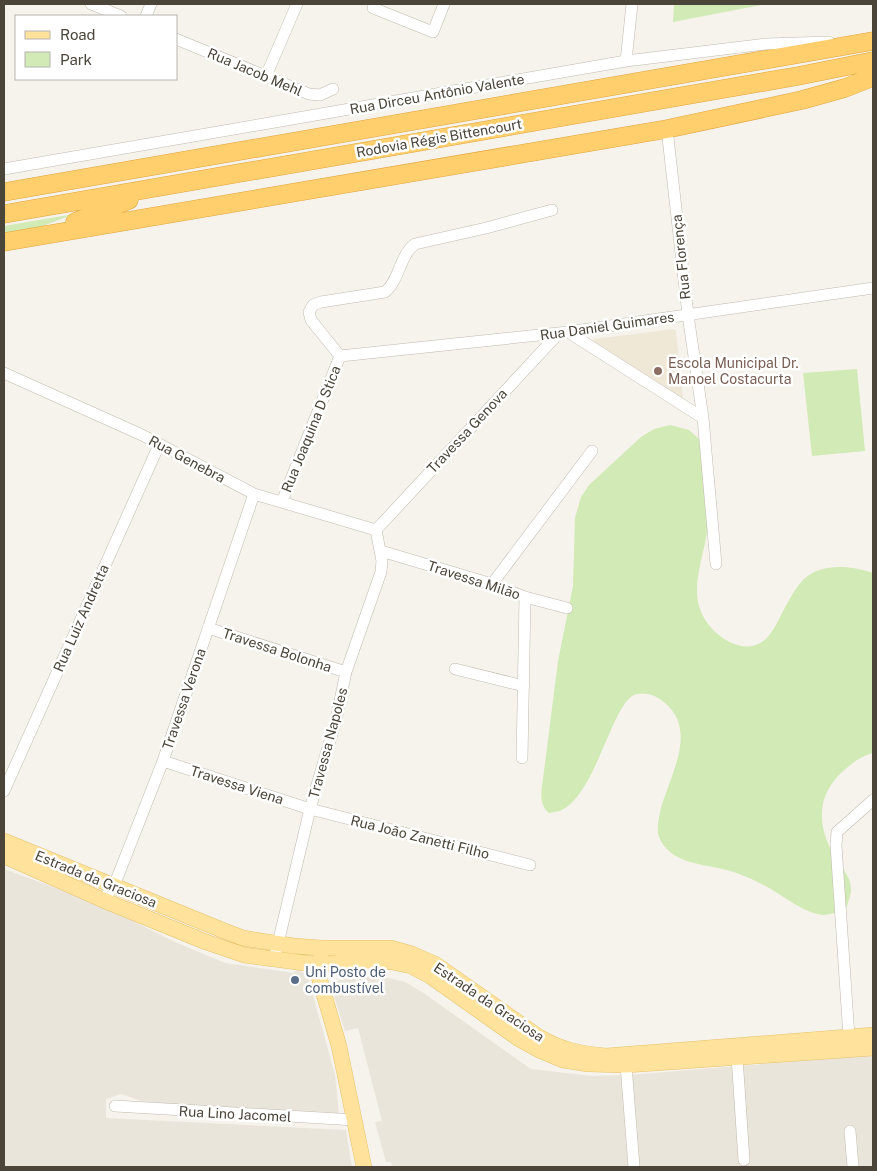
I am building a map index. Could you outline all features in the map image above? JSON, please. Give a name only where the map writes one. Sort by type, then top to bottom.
[{"type":"highway","name":"Rodovia Régis Bittencourt","points":[[4,192],[873,41]]},
{"type":"highway","name":"Rodovia Régis Bittencourt","points":[[4,214],[798,76],[873,60]]},
{"type":"highway","points":[[4,242],[667,129],[802,100],[845,88],[873,77]]},
{"type":"highway","points":[[42,235],[162,186]]},
{"type":"main road","name":"Estrada da Graciosa","points":[[4,841],[243,938],[277,944],[322,948],[391,948],[412,954],[435,964],[539,1037],[557,1047],[580,1053],[606,1056],[873,1035]]},
{"type":"main road","name":"Estrada da Graciosa","points":[[4,856],[103,900],[244,955],[320,965],[365,960],[392,962],[411,966],[430,976],[519,1038],[539,1050],[562,1060],[588,1064],[626,1065],[873,1048]]},
{"type":"main road","points":[[322,948],[319,977],[339,1046],[364,1167]]},
{"type":"street","points":[[91,4],[118,15]]},
{"type":"street","points":[[266,76],[296,4]]},
{"type":"street","points":[[373,8],[433,32],[444,4]]},
{"type":"street","points":[[626,61],[632,4]]},
{"type":"street","name":"Rua Jacob Mehl","points":[[178,40],[309,94],[320,95],[334,89]]},
{"type":"street","name":"Rua Dirceu Antônio Valente","points":[[4,170],[626,61],[766,44],[873,41]]},
{"type":"street","name":"Rua Florença","points":[[667,129],[688,315],[704,418],[716,564]]},
{"type":"street","points":[[340,356],[311,320],[309,312],[313,305],[321,302],[385,292],[391,287],[408,249],[415,244],[486,228],[552,210]]},
{"type":"street","name":"Rua Daniel Guimares","points":[[340,356],[563,332],[873,288]]},
{"type":"street","points":[[563,332],[704,418]]},
{"type":"street","name":"Travessa Genova","points":[[376,530],[563,332]]},
{"type":"street","name":"Rua Joaquina D Stica","points":[[282,502],[340,356]]},
{"type":"street","name":"Rua Genebra","points":[[4,373],[142,435],[254,494],[376,530]]},
{"type":"street","name":"Rua Luiz Andretta","points":[[4,791],[159,445]]},
{"type":"street","points":[[492,584],[592,451]]},
{"type":"street","name":"Travessa Verona","points":[[103,900],[114,886],[163,762],[254,494]]},
{"type":"street","name":"Travessa Napoles","points":[[274,960],[310,809],[336,720],[346,672],[381,572],[381,550],[376,530]]},
{"type":"street","name":"Travessa Milão","points":[[381,550],[492,584],[525,597],[567,608]]},
{"type":"street","points":[[522,758],[525,597]]},
{"type":"street","name":"Travessa Bolonha","points":[[208,628],[346,672]]},
{"type":"street","points":[[456,669],[524,686]]},
{"type":"street","name":"Travessa Viena","points":[[163,762],[310,809]]},
{"type":"street","points":[[849,1036],[836,845],[837,832],[873,800]]},
{"type":"street","name":"Rua João Zanetti Filho","points":[[310,809],[530,865]]},
{"type":"street","points":[[737,1057],[744,1160]]},
{"type":"street","points":[[626,1065],[634,1167]]},
{"type":"street","name":"Rua Lino Jacomel","points":[[115,1106],[355,1120]]},
{"type":"street","points":[[850,1131],[853,1167]]},
{"type":"shaded area","name":"Escola Municipal Dr. Manoel Costacurta","points":[[674,329],[676,331],[683,398],[680,400],[593,344],[594,339]]},
{"type":"shaded area","points":[[4,869],[75,895],[117,913],[175,942],[225,963],[294,973],[298,969],[305,974],[309,981],[335,1075],[339,1113],[178,1105],[142,1101],[121,1094],[106,1099],[106,1118],[346,1130],[352,1167],[4,1167]]},
{"type":"shaded area","points":[[357,977],[384,977],[405,982],[531,1069],[592,1076],[624,1075],[632,1167],[392,1167],[391,1162],[386,1162],[375,1122],[382,1121],[358,1028],[345,1031],[332,990],[335,981]]},
{"type":"shaded area","points":[[873,1055],[873,1166],[637,1167],[629,1075]]},
{"type":"green space","points":[[674,4],[767,4],[673,22]]},
{"type":"green space","points":[[74,214],[25,233],[4,236],[4,226]]},
{"type":"green space","points":[[857,369],[865,451],[812,456],[803,373]]},
{"type":"green space","points":[[670,425],[689,430],[700,440],[707,483],[708,516],[707,534],[697,583],[698,601],[709,626],[725,639],[734,644],[744,646],[753,646],[765,640],[775,627],[797,587],[811,574],[820,570],[838,567],[847,567],[873,573],[873,753],[863,756],[838,776],[826,795],[823,805],[822,816],[825,836],[835,857],[847,875],[851,888],[847,907],[832,914],[816,914],[749,878],[727,870],[679,858],[664,846],[659,837],[658,822],[679,754],[680,727],[675,714],[659,698],[652,695],[637,694],[628,699],[620,711],[594,768],[573,802],[560,811],[549,813],[542,802],[542,788],[558,661],[573,586],[575,518],[581,497],[589,485],[641,437],[654,429]]},
{"type":"place","name":"Escola Municipal Dr. Manoel Costacurta","points":[[658,371]]},
{"type":"place","name":"Uni Posto de combustível","points":[[295,980]]}]
